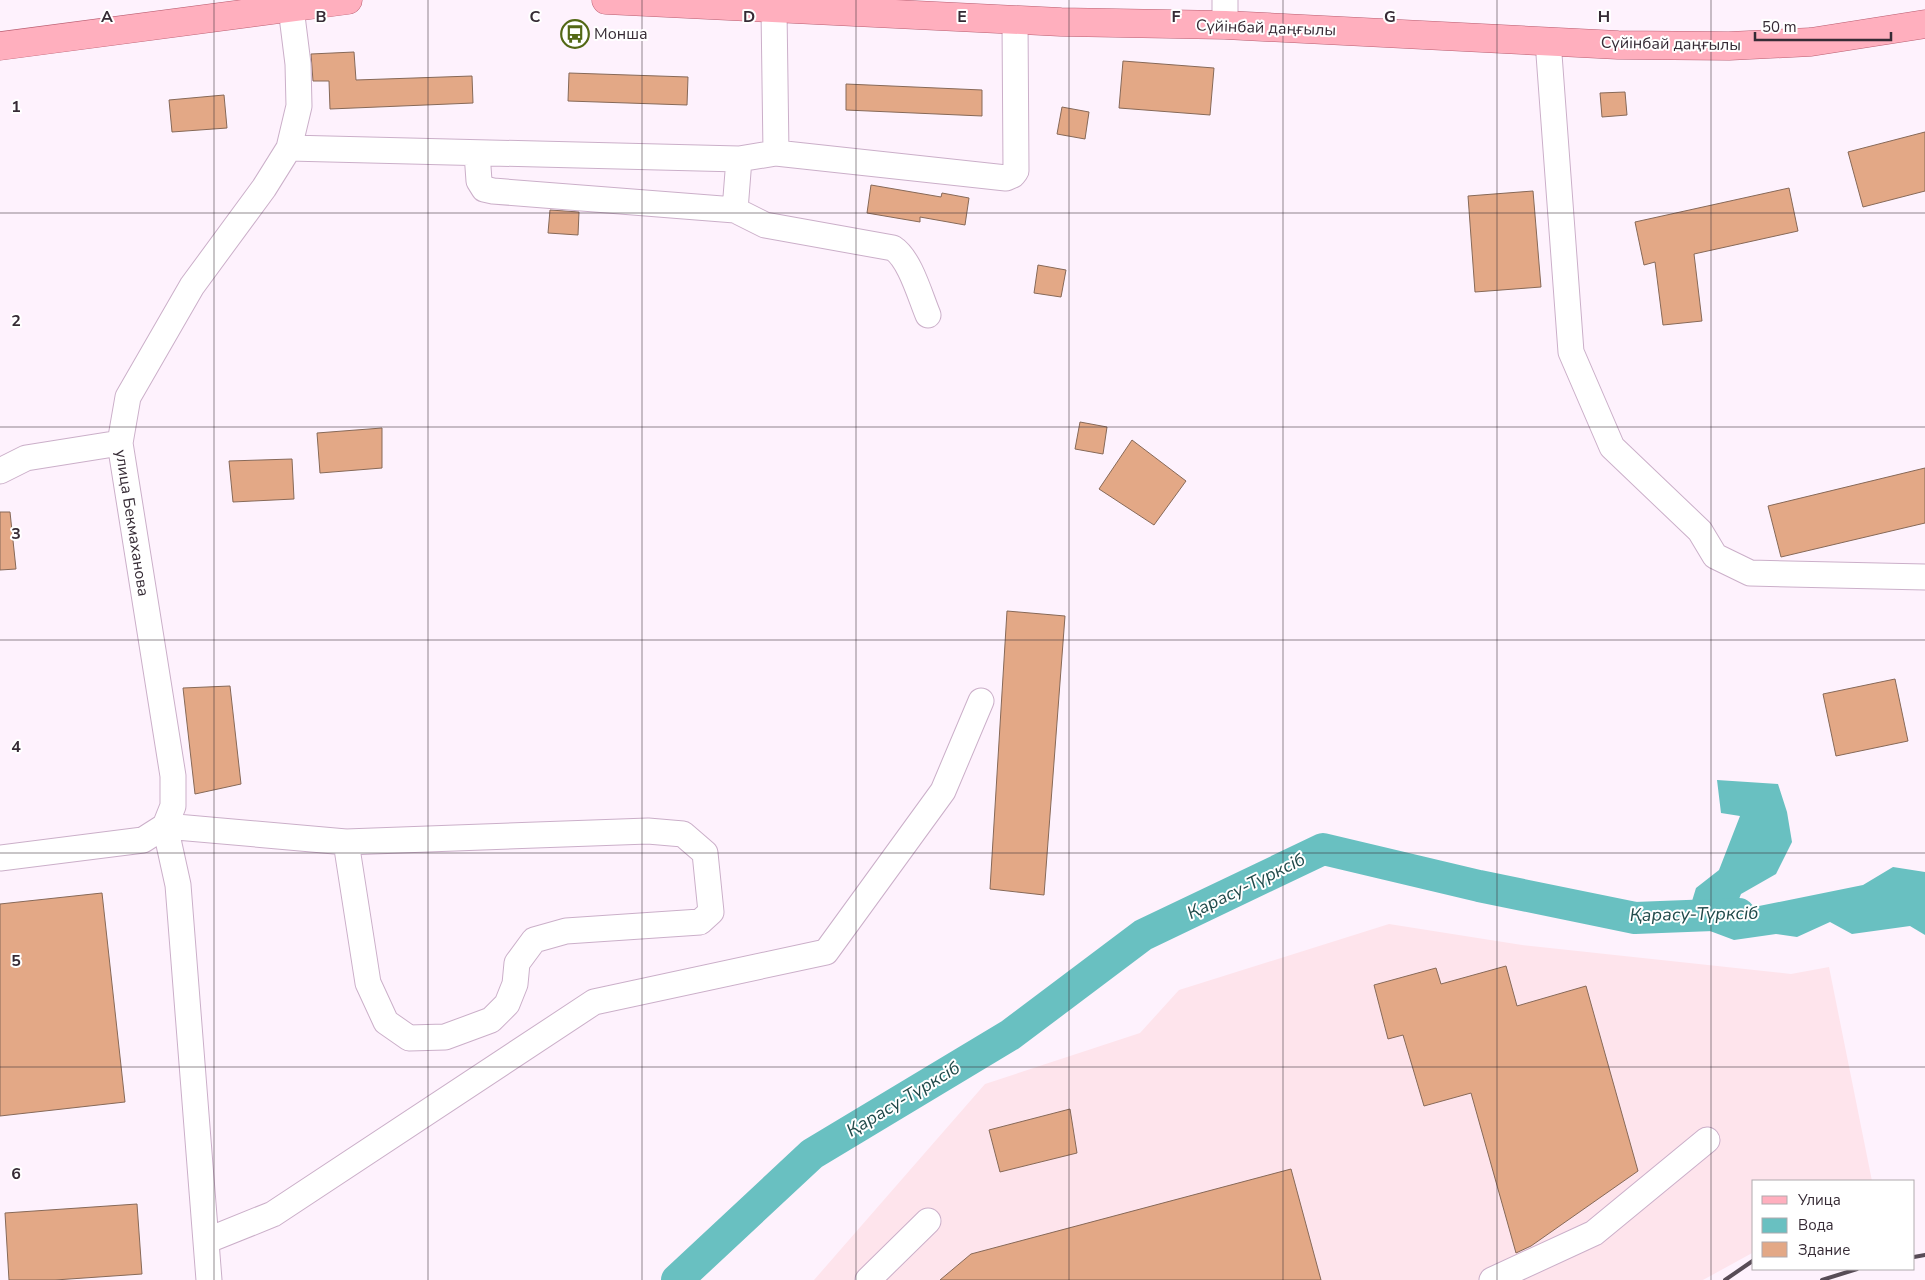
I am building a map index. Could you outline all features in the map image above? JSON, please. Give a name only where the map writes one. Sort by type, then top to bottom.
[{"type":"main road","points":[[0,46],[348,0]]},
{"type":"main road","name":"Сүйінбай даңғылы","points":[[606,0],[774,10],[858,6],[1015,20],[1225,13],[1548,41],[1729,46],[1811,42],[1925,24]]},
{"type":"street","name":"улица Бекмаханова","points":[[165,826],[173,806],[172,776],[120,443],[128,397],[147,363],[192,286],[264,188],[289,148],[299,106],[298,64],[291,8]]},
{"type":"street","points":[[774,10],[776,153]]},
{"type":"street","points":[[289,148],[739,159],[776,153],[1006,178],[1013,175],[1016,171],[1015,20]]},
{"type":"street","points":[[1548,41],[1571,352],[1612,447],[1700,531],[1715,556],[1750,573],[1925,577]]},
{"type":"street","points":[[478,153],[478,181],[484,189],[735,210],[765,225],[893,248],[899,252],[906,262],[928,315]]},
{"type":"street","points":[[735,210],[739,159]]},
{"type":"street","points":[[0,471],[26,458],[120,443]]},
{"type":"street","points":[[206,1241],[273,1214],[594,1002],[826,952],[943,791],[981,701]]},
{"type":"street","points":[[0,858],[143,840],[165,826],[346,842],[648,831],[683,834],[705,853],[711,912],[700,922],[566,931],[534,940],[516,963],[515,984],[507,1004],[491,1020],[445,1038],[409,1038],[386,1022],[368,983],[346,842]]},
{"type":"street","points":[[165,826],[178,885],[209,1280]]},
{"type":"street","points":[[1492,1280],[1594,1233],[1707,1140]]},
{"type":"street","points":[[868,1280],[928,1221]]},
{"type":"shaded area","points":[[1389,924],[1522,945],[1791,974],[1829,967],[1872,1180],[1752,1180],[1752,1253],[1703,1280],[814,1280],[985,1084],[1140,1033],[1179,990]]},
{"type":"water","points":[[1717,780],[1778,784],[1787,812],[1792,842],[1776,874],[1741,894],[1737,904],[1749,908],[1863,885],[1893,867],[1925,872],[1925,935],[1910,926],[1852,934],[1830,922],[1797,937],[1776,934],[1734,940],[1710,931],[1689,911],[1696,888],[1719,870],[1740,816],[1721,813]]},
{"type":"building","points":[[354,52],[356,80],[472,76],[473,103],[330,109],[329,81],[313,81],[311,54]]},
{"type":"building","points":[[1123,61],[1214,68],[1210,115],[1119,108]]},
{"type":"building","points":[[569,73],[688,77],[687,105],[568,101]]},
{"type":"building","points":[[846,84],[982,90],[982,116],[846,110]]},
{"type":"building","points":[[1625,92],[1627,115],[1602,117],[1600,93]]},
{"type":"building","points":[[224,95],[227,128],[172,132],[169,100]]},
{"type":"building","points":[[1062,107],[1089,112],[1085,139],[1057,134]]},
{"type":"building","points":[[1925,132],[1925,191],[1863,207],[1848,152]]},
{"type":"building","points":[[871,185],[941,197],[942,193],[969,198],[965,225],[920,217],[920,222],[867,213]]},
{"type":"building","points":[[1789,188],[1798,231],[1694,254],[1702,321],[1663,325],[1655,262],[1644,265],[1635,222]]},
{"type":"building","points":[[1533,191],[1541,287],[1475,292],[1468,196]]},
{"type":"building","points":[[550,210],[579,212],[578,235],[548,233]]},
{"type":"building","points":[[1038,265],[1066,270],[1061,297],[1034,293]]},
{"type":"building","points":[[1080,422],[1107,427],[1103,454],[1075,449]]},
{"type":"building","points":[[382,428],[382,468],[320,473],[317,433]]},
{"type":"building","points":[[1132,440],[1186,481],[1154,525],[1099,489]]},
{"type":"building","points":[[292,459],[294,499],[233,502],[229,461]]},
{"type":"building","points":[[1925,468],[1925,523],[1781,557],[1768,506]]},
{"type":"building","points":[[0,512],[10,512],[16,569],[0,570]]},
{"type":"building","points":[[1007,611],[1065,616],[1044,895],[990,889]]},
{"type":"building","points":[[1895,679],[1908,741],[1836,756],[1823,694]]},
{"type":"building","points":[[230,686],[241,784],[195,794],[183,688]]},
{"type":"building","points":[[102,893],[125,1102],[0,1116],[0,904]]},
{"type":"building","points":[[1506,966],[1517,1006],[1586,986],[1638,1171],[1531,1246],[1516,1253],[1471,1093],[1424,1106],[1403,1035],[1388,1039],[1374,985],[1436,968],[1441,984]]},
{"type":"building","points":[[1070,1109],[1077,1153],[1000,1172],[989,1130]]},
{"type":"building","points":[[1291,1169],[1321,1280],[940,1280],[971,1254]]},
{"type":"building","points":[[137,1204],[142,1274],[55,1280],[9,1280],[5,1213]]},
{"type":"waterway","name":"Қарасу-Түрксіб","points":[[677,1280],[812,1154],[1010,1035],[1143,935],[1323,849],[1479,886],[1635,918],[1739,914]]},
{"type":"railway","points":[[1915,1257],[1925,1255]]},
{"type":"railway","points":[[1725,1280],[1752,1261]]},
{"type":"railway","points":[[1822,1280],[1854,1270]]},
{"type":"place","name":"Монша","points":[[575,34]]}]
